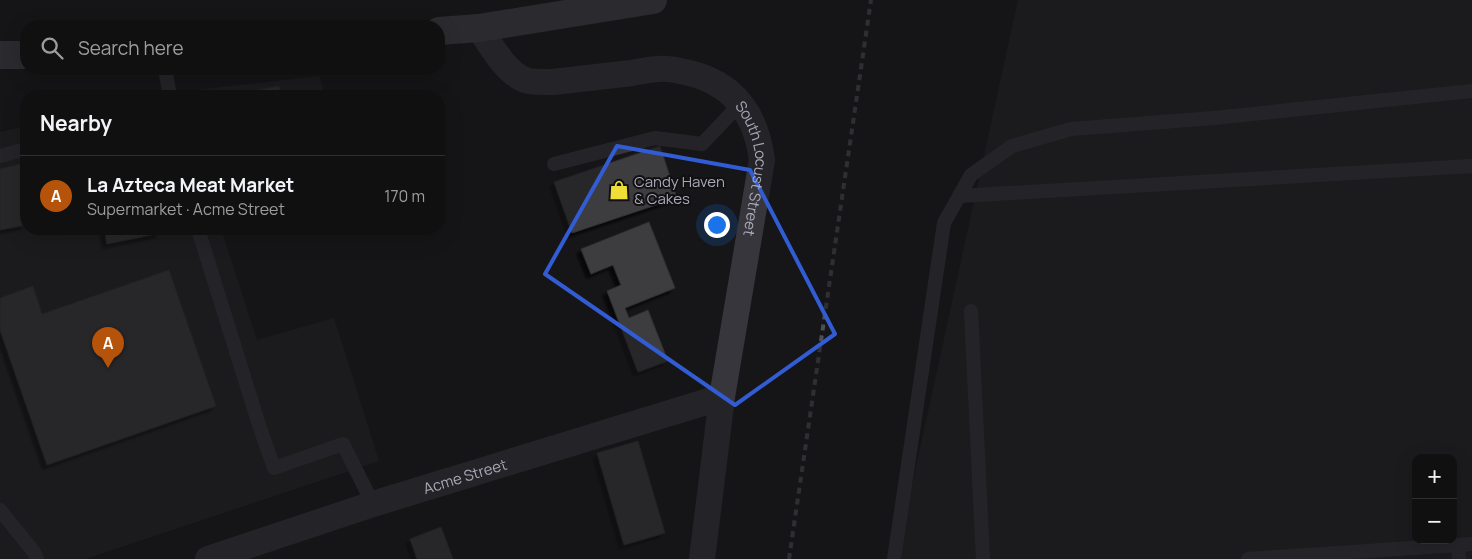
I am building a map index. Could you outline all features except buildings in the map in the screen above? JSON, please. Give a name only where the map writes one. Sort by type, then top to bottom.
[{"type":"main road","points":[[445,31],[479,28],[652,0]]},
{"type":"street","name":"South Locust Street","points":[[479,28],[509,69],[525,80],[538,83],[552,82],[667,69],[700,75],[716,83],[741,103],[755,130],[762,160],[722,397],[702,559]]},
{"type":"street","name":"Acme Street","points":[[208,559],[373,504],[722,397]]},
{"type":"lane","points":[[166,75],[169,90]]},
{"type":"lane","points":[[894,559],[944,223],[971,175],[1012,146],[1071,129],[1214,118],[1472,91]]},
{"type":"lane","points":[[554,164],[655,138],[702,144],[741,103]]},
{"type":"lane","points":[[0,156],[20,151]]},
{"type":"lane","points":[[959,196],[1472,166]]},
{"type":"lane","points":[[200,235],[274,468],[343,444],[373,504]]},
{"type":"lane","points":[[971,311],[983,559]]},
{"type":"lane","points":[[0,510],[34,552],[37,559]]},
{"type":"lane","points":[[1248,559],[1465,544],[1459,559]]},
{"type":"highlighted area","points":[[617,146],[750,170],[835,334],[735,405],[545,274]]},
{"type":"shaded area","points":[[1018,0],[1472,0],[1472,559],[896,559]]},
{"type":"shaded area","points":[[319,76],[323,90],[197,90]]},
{"type":"shaded area","points":[[20,127],[20,235],[223,235],[257,340],[334,318],[379,461],[85,559],[0,559],[0,132]]},
{"type":"railway","points":[[789,559],[871,0]]},
{"type":"place","name":"Candy Haven & Cakes","points":[[619,190]]},
{"type":"place","name":"La Azteca Meat Market","points":[[108,368]]}]
